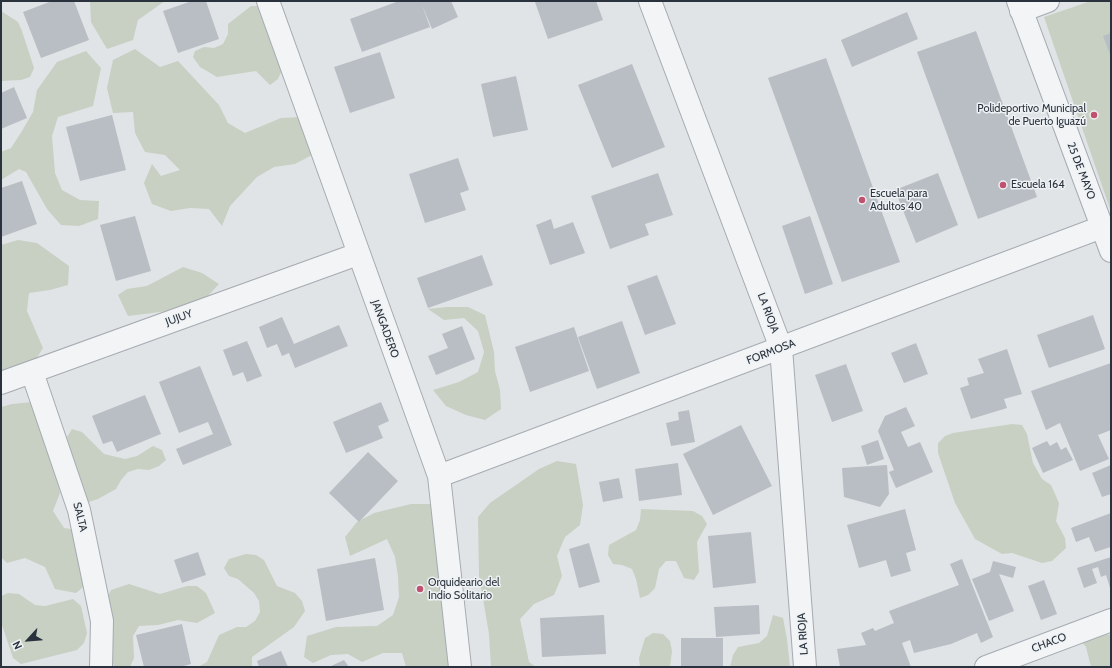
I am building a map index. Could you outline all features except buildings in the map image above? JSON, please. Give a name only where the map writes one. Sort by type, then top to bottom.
[{"type":"street","name":"JANGADERO","points":[[268,1],[439,476],[460,667]]},
{"type":"street","name":"LA RIOJA","points":[[650,1],[781,348],[805,667]]},
{"type":"street","points":[[1020,6],[1048,1]]},
{"type":"street","name":"25 DE MAYO","points":[[1020,6],[1111,251]]},
{"type":"street","name":"FORMOSA","points":[[439,476],[1102,227]]},
{"type":"street","name":"JUJUY","points":[[1,383],[358,254]]},
{"type":"street","name":"SALTA","points":[[32,372],[79,510],[102,620],[101,667]]},
{"type":"street","name":"CHACO","points":[[986,667],[1111,620]]},
{"type":"green space","points":[[90,1],[165,1],[138,20],[133,40],[107,49],[91,22]]},
{"type":"green space","name":"Polideportivo Municipal de Puerto Iguazú","points":[[1091,1],[1111,1],[1111,212],[1044,17]]},
{"type":"green space","points":[[251,6],[261,6],[282,70],[278,79],[270,85],[256,71],[217,77],[200,67],[193,57],[195,51],[204,47],[214,48],[223,44],[228,34],[228,24]]},
{"type":"green space","points":[[1,11],[18,22],[22,31],[34,68],[30,77],[21,80],[1,81]]},
{"type":"green space","points":[[135,49],[160,67],[178,61],[219,105],[228,123],[245,133],[281,118],[301,117],[312,155],[295,164],[274,167],[257,177],[230,206],[222,226],[209,209],[190,208],[171,211],[152,204],[144,183],[152,164],[161,176],[180,170],[165,155],[145,152],[135,133],[133,112],[113,113],[107,88],[113,60]]},
{"type":"green space","points":[[86,51],[101,68],[93,106],[58,117],[52,136],[55,173],[62,190],[80,200],[99,201],[98,219],[79,226],[61,225],[47,209],[26,172],[19,169],[1,180],[1,152],[11,148],[22,131],[33,112],[37,90],[57,62]]},
{"type":"green space","points":[[18,240],[37,243],[69,266],[68,285],[50,290],[29,293],[27,311],[43,348],[32,366],[1,378],[1,245]]},
{"type":"green space","points":[[183,267],[202,273],[219,284],[206,298],[168,311],[128,316],[118,295],[127,289],[147,286]]},
{"type":"green space","points":[[468,307],[485,315],[494,352],[495,371],[500,390],[501,409],[485,420],[466,415],[446,406],[433,390],[459,382],[478,372],[484,352],[478,331],[464,318],[444,320],[428,309]]},
{"type":"green space","points":[[32,402],[56,474],[60,493],[53,511],[64,528],[83,531],[90,581],[76,593],[55,589],[45,567],[25,558],[7,563],[1,557],[1,407],[12,404]]},
{"type":"green space","points":[[1012,424],[1022,425],[1027,434],[1033,463],[1042,479],[1051,485],[1059,503],[1056,521],[1065,538],[1066,548],[1052,561],[1042,563],[1012,553],[1002,554],[975,539],[955,503],[938,453],[938,443],[945,436],[953,433]]},
{"type":"green space","points":[[72,429],[82,432],[104,454],[125,459],[137,456],[153,446],[162,450],[166,460],[159,466],[149,470],[138,469],[128,472],[116,489],[98,499],[89,502],[81,493],[68,446],[67,437]]},
{"type":"green space","points":[[557,461],[576,464],[583,505],[580,525],[565,537],[557,556],[562,576],[554,595],[534,604],[520,619],[529,662],[536,667],[491,667],[489,634],[479,575],[478,517],[490,503],[539,469]]},
{"type":"green space","points":[[411,504],[431,504],[435,511],[449,667],[406,667],[402,653],[383,653],[362,662],[348,654],[331,655],[313,663],[304,657],[307,636],[336,627],[377,626],[393,615],[399,597],[398,576],[395,557],[387,539],[350,556],[345,537],[357,522],[374,513]]},
{"type":"green space","points":[[641,509],[693,511],[702,516],[707,524],[697,542],[699,572],[694,580],[684,578],[676,561],[666,561],[659,569],[655,588],[648,595],[640,598],[632,569],[622,565],[613,564],[608,555],[609,545],[636,530],[640,520]]},
{"type":"green space","points":[[246,554],[256,555],[264,560],[277,586],[295,593],[302,601],[305,611],[294,627],[252,657],[252,667],[198,667],[207,662],[219,635],[237,627],[246,627],[255,621],[260,612],[259,601],[254,593],[238,579],[229,576],[224,568],[229,559]]},
{"type":"green space","points":[[129,584],[160,594],[187,586],[197,586],[206,593],[215,613],[197,623],[178,620],[158,625],[139,626],[133,636],[134,658],[130,667],[114,667],[111,657],[107,598],[111,590]]},
{"type":"green space","points":[[8,593],[19,594],[35,605],[45,606],[73,599],[81,606],[87,633],[84,643],[77,650],[21,664],[13,658],[1,622],[1,596]]},
{"type":"green space","points":[[773,615],[783,618],[790,667],[730,667],[733,655],[738,647],[759,643],[767,636]]},
{"type":"green space","points":[[653,633],[663,634],[670,641],[672,651],[670,667],[640,667],[639,658],[645,638]]},
{"type":"green space","points":[[1098,633],[1111,635],[1111,667],[1091,667],[1086,647],[1080,640]]},
{"type":"place","name":"Polideportivo Municipal de Puerto Iguazú","points":[[1094,115]]},
{"type":"place","name":"Escuela 164","points":[[1003,185]]},
{"type":"place","name":"Escuela para Adultos 40","points":[[862,200]]},
{"type":"place","name":"Orquideario del Indio Solitario","points":[[420,589]]}]
